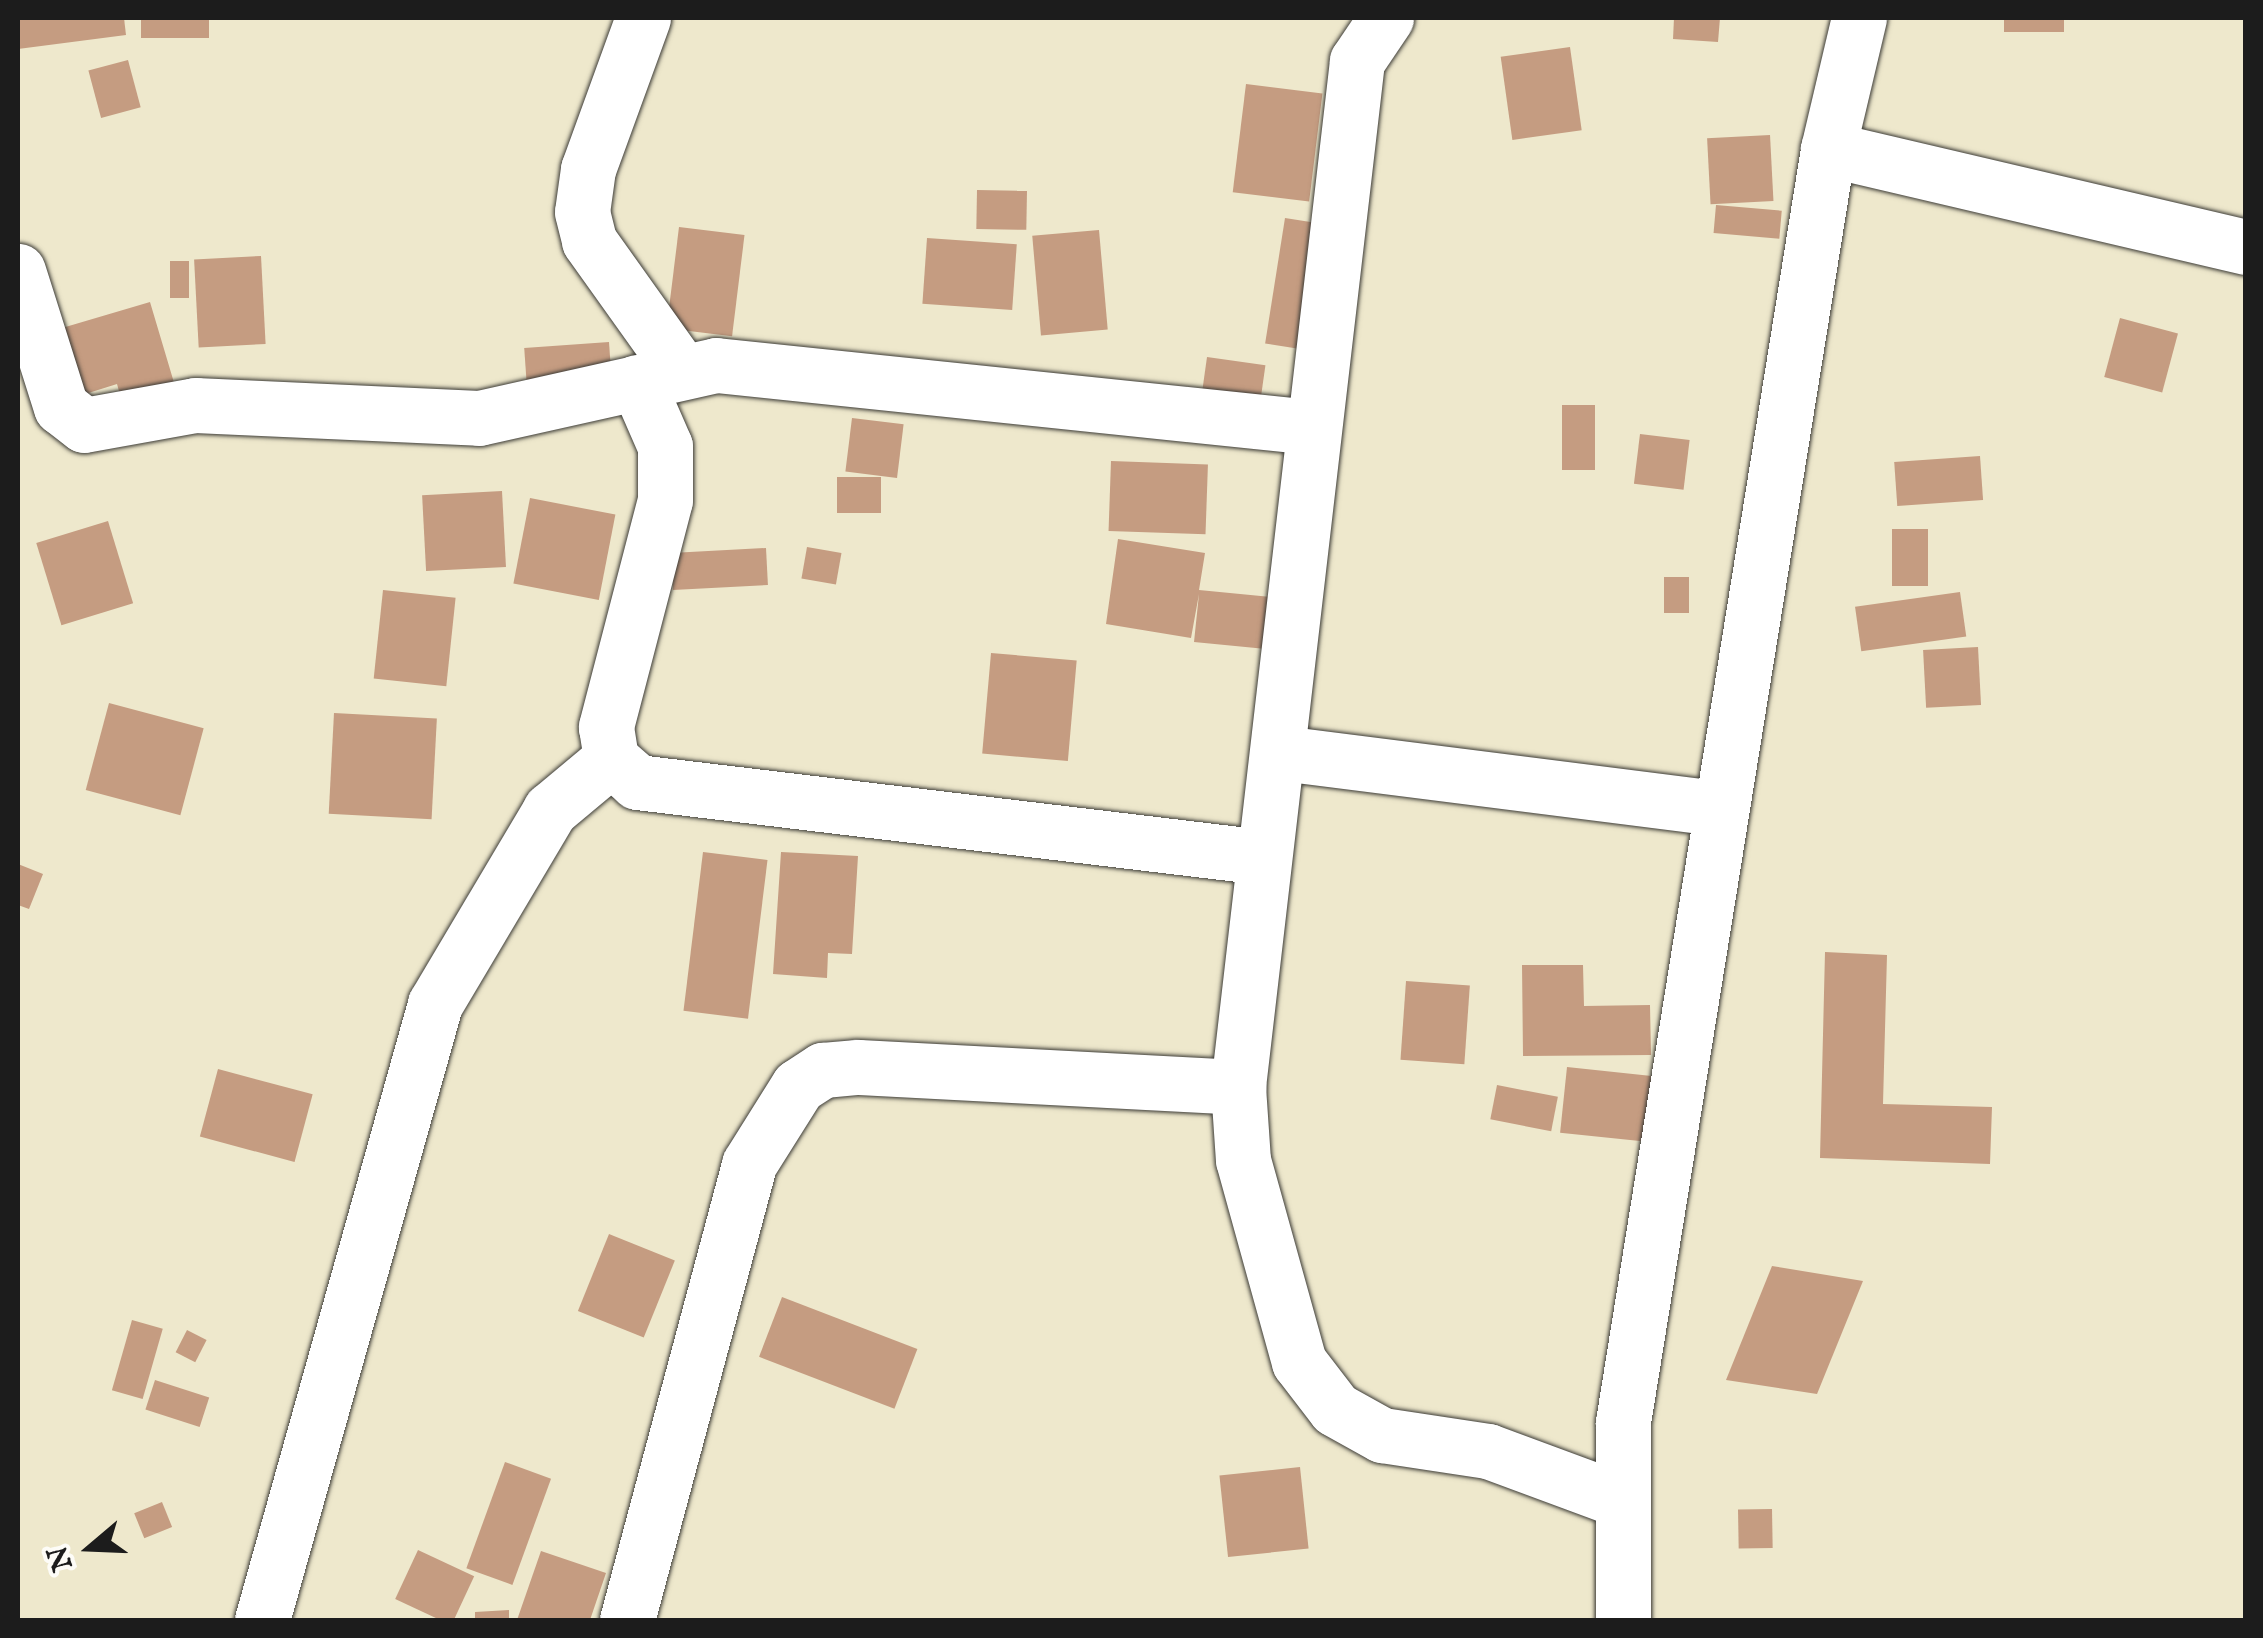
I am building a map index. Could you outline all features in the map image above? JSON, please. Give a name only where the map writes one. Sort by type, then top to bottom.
[{"type":"street","points":[[643,18],[588,169],[582,212],[589,241],[659,376],[665,446],[665,500],[606,727],[612,758],[637,782],[712,796],[1263,857]]},
{"type":"street","points":[[1386,18],[1358,61],[1312,426],[1281,753],[1263,857],[1238,1087],[1243,1160],[1299,1362],[1335,1409],[1382,1435],[1488,1451],[1618,1500]]},
{"type":"street","points":[[1622,1620],[1618,1500],[1719,808],[1778,507],[1828,149],[1859,18]]},
{"type":"street","points":[[1828,149],[2246,247]]},
{"type":"street","points":[[18,270],[61,407],[84,425],[195,406],[479,418],[716,365],[1312,426]]},
{"type":"street","points":[[1281,753],[1719,808]]},
{"type":"street","points":[[262,1620],[435,1004],[550,810],[612,758]]},
{"type":"street","points":[[627,1620],[750,1164],[798,1086],[823,1070],[858,1067],[1238,1087]]},
{"type":"building","points":[[18,18],[124,18],[126,35],[18,49]]},
{"type":"building","points":[[141,18],[209,18],[209,38],[141,38]]},
{"type":"building","points":[[1674,18],[1720,18],[1718,42],[1673,39]]},
{"type":"building","points":[[2004,18],[2064,18],[2064,32],[2004,32]]},
{"type":"building","points":[[1570,47],[1582,130],[1512,140],[1501,57]]},
{"type":"building","points":[[128,60],[141,107],[101,118],[88,71]]},
{"type":"building","points":[[1246,84],[1322,93],[1309,202],[1233,192]]},
{"type":"building","points":[[1770,135],[1773,201],[1711,204],[1707,138]]},
{"type":"building","points":[[977,190],[1027,191],[1026,230],[976,229]]},
{"type":"building","points":[[1716,205],[1782,211],[1779,239],[1714,233]]},
{"type":"building","points":[[1285,218],[1329,225],[1310,350],[1265,343]]},
{"type":"building","points":[[679,227],[745,235],[732,336],[667,328]]},
{"type":"building","points":[[1099,230],[1108,330],[1041,335],[1032,236]]},
{"type":"building","points":[[927,238],[1017,244],[1012,310],[922,304]]},
{"type":"building","points":[[261,256],[266,344],[199,347],[194,260]]},
{"type":"building","points":[[170,261],[189,261],[189,298],[170,298]]},
{"type":"building","points":[[150,302],[175,386],[122,402],[117,384],[82,395],[62,328]]},
{"type":"building","points":[[2120,318],[2178,334],[2162,392],[2104,377]]},
{"type":"building","points":[[609,342],[612,382],[527,388],[524,348]]},
{"type":"building","points":[[1207,357],[1265,365],[1260,403],[1202,395]]},
{"type":"building","points":[[1562,405],[1595,405],[1595,470],[1562,470]]},
{"type":"building","points":[[852,418],[904,424],[897,478],[845,472]]},
{"type":"building","points":[[1640,434],[1690,440],[1684,490],[1634,484]]},
{"type":"building","points":[[1980,456],[1983,500],[1897,506],[1894,462]]},
{"type":"building","points":[[1111,461],[1208,464],[1205,534],[1109,531]]},
{"type":"building","points":[[837,477],[881,477],[881,513],[837,513]]},
{"type":"building","points":[[502,491],[506,567],[426,571],[422,495]]},
{"type":"building","points":[[530,498],[615,515],[599,600],[513,583]]},
{"type":"building","points":[[108,521],[133,603],[61,625],[36,543]]},
{"type":"building","points":[[1892,529],[1928,529],[1928,586],[1892,586]]},
{"type":"building","points":[[1118,539],[1205,553],[1199,590],[1271,597],[1266,649],[1194,642],[1199,594],[1191,638],[1106,624]]},
{"type":"building","points":[[807,547],[841,553],[836,585],[801,579]]},
{"type":"building","points":[[766,548],[768,585],[673,590],[671,553]]},
{"type":"building","points":[[1664,577],[1689,577],[1689,613],[1664,613]]},
{"type":"building","points":[[383,590],[456,598],[446,686],[374,679]]},
{"type":"building","points":[[1960,592],[1966,637],[1861,651],[1855,607]]},
{"type":"building","points":[[1978,647],[1981,705],[1926,708],[1923,650]]},
{"type":"building","points":[[991,653],[1077,660],[1068,761],[982,754]]},
{"type":"building","points":[[109,703],[204,728],[180,815],[86,790]]},
{"type":"building","points":[[334,713],[437,718],[432,819],[329,814]]},
{"type":"building","points":[[703,852],[768,860],[748,1019],[684,1011]]},
{"type":"building","points":[[781,852],[858,856],[852,954],[828,953],[827,978],[773,974]]},
{"type":"building","points":[[18,864],[43,874],[29,909],[18,905]]},
{"type":"building","points":[[1825,952],[1887,955],[1883,1104],[1992,1107],[1990,1164],[1820,1158]]},
{"type":"building","points":[[1522,965],[1583,965],[1584,1006],[1650,1005],[1651,1055],[1523,1056]]},
{"type":"building","points":[[1406,981],[1470,985],[1464,1064],[1400,1060]]},
{"type":"building","points":[[1567,1067],[1652,1076],[1645,1142],[1560,1133]]},
{"type":"building","points":[[218,1069],[313,1094],[295,1162],[200,1137]]},
{"type":"building","points":[[1497,1085],[1558,1097],[1551,1131],[1490,1119]]},
{"type":"building","points":[[609,1234],[675,1261],[644,1338],[578,1311]]},
{"type":"building","points":[[1772,1266],[1863,1281],[1817,1394],[1726,1380]]},
{"type":"building","points":[[782,1297],[917,1349],[894,1409],[759,1357]]},
{"type":"building","points":[[132,1320],[163,1329],[143,1399],[112,1390]]},
{"type":"building","points":[[187,1330],[207,1340],[195,1362],[176,1352]]},
{"type":"building","points":[[155,1380],[209,1398],[200,1427],[145,1409]]},
{"type":"building","points":[[505,1462],[551,1479],[512,1585],[466,1568]]},
{"type":"building","points":[[1300,1467],[1309,1549],[1228,1557],[1219,1475]]},
{"type":"building","points":[[162,1502],[172,1527],[144,1538],[134,1513]]},
{"type":"building","points":[[1772,1509],[1773,1548],[1739,1549],[1738,1510]]},
{"type":"building","points":[[418,1550],[474,1576],[454,1620],[440,1620],[395,1599]]},
{"type":"building","points":[[541,1551],[606,1573],[590,1620],[517,1620]]},
{"type":"building","points":[[509,1610],[509,1620],[475,1620],[475,1612]]}]
